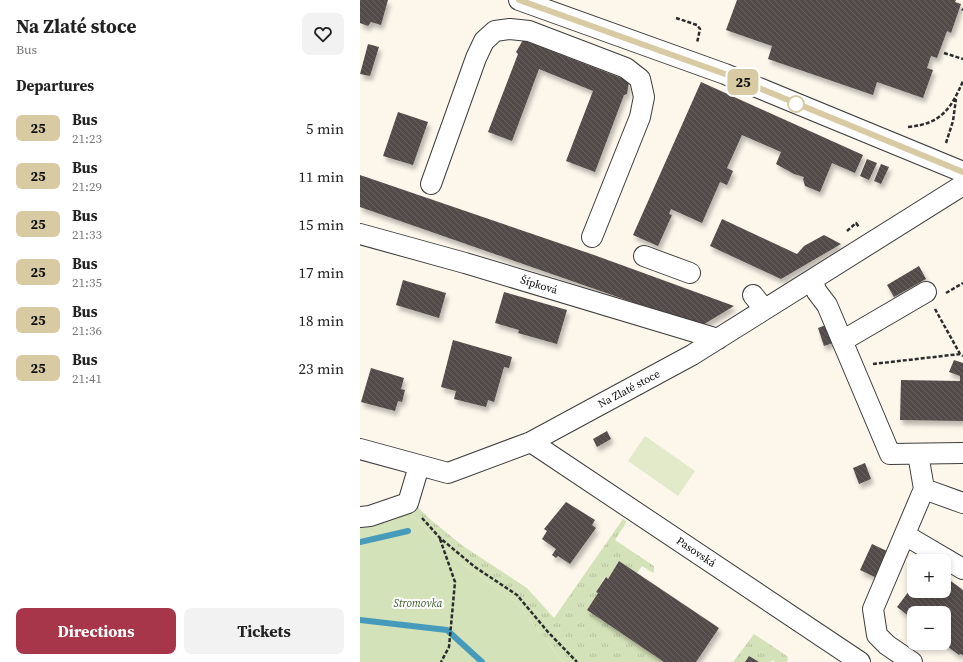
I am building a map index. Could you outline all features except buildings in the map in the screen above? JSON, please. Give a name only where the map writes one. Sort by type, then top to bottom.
[{"type":"street","points":[[519,0],[693,62],[963,172]]},
{"type":"street","points":[[432,184],[476,58],[484,41],[495,31],[510,29],[529,31],[626,68],[640,79],[644,97],[640,117],[592,237]]},
{"type":"street","name":"Na Zlaté stoce","points":[[360,449],[448,473],[531,442],[692,355],[718,339],[759,302],[812,280],[860,241],[963,185]]},
{"type":"street","name":"Šípková","points":[[360,234],[718,339]]},
{"type":"street","points":[[644,256],[690,273]]},
{"type":"street","points":[[812,280],[817,292],[827,305],[890,454],[963,453]]},
{"type":"street","points":[[842,341],[926,292]]},
{"type":"street","name":"Pasovská","points":[[531,442],[860,662]]},
{"type":"street","points":[[912,662],[887,645],[877,635],[873,609],[906,535],[924,489],[918,454]]},
{"type":"street","points":[[360,517],[370,516],[408,503],[419,466]]},
{"type":"street","points":[[924,489],[963,503]]},
{"type":"street","points":[[906,535],[963,569]]},
{"type":"path","points":[[676,18],[697,25],[700,29],[693,62]]},
{"type":"path","points":[[944,53],[963,59]]},
{"type":"path","points":[[902,127],[914,126],[943,116],[956,96],[963,81]]},
{"type":"path","points":[[939,162],[953,121],[956,96]]},
{"type":"path","points":[[852,367],[961,355],[926,292]]},
{"type":"path","points":[[408,503],[440,538],[475,567],[517,595],[548,632],[577,662]]},
{"type":"path","points":[[440,538],[454,582],[449,647],[441,662]]},
{"type":"green space","points":[[645,436],[695,471],[678,496],[628,461]]},
{"type":"green space","points":[[401,491],[431,520],[463,546],[527,588],[554,618],[623,519],[626,523],[615,540],[654,566],[654,571],[653,573],[642,566],[637,573],[619,561],[608,579],[605,577],[596,592],[598,593],[587,610],[664,662],[563,662],[516,602],[454,557],[397,500]]},
{"type":"green space","name":"Stromovka","points":[[397,500],[454,557],[516,602],[563,662],[360,662],[360,522],[404,515]]},
{"type":"green space","points":[[754,634],[787,656],[787,662],[775,662],[772,660],[771,662],[758,662],[749,656],[745,662],[733,662]]},
{"type":"waterway","points":[[360,542],[408,531]]},
{"type":"waterway","points":[[360,620],[447,630],[482,662]]},
{"type":"bus line","name":"25","points":[[519,0],[725,74],[963,172]]}]
